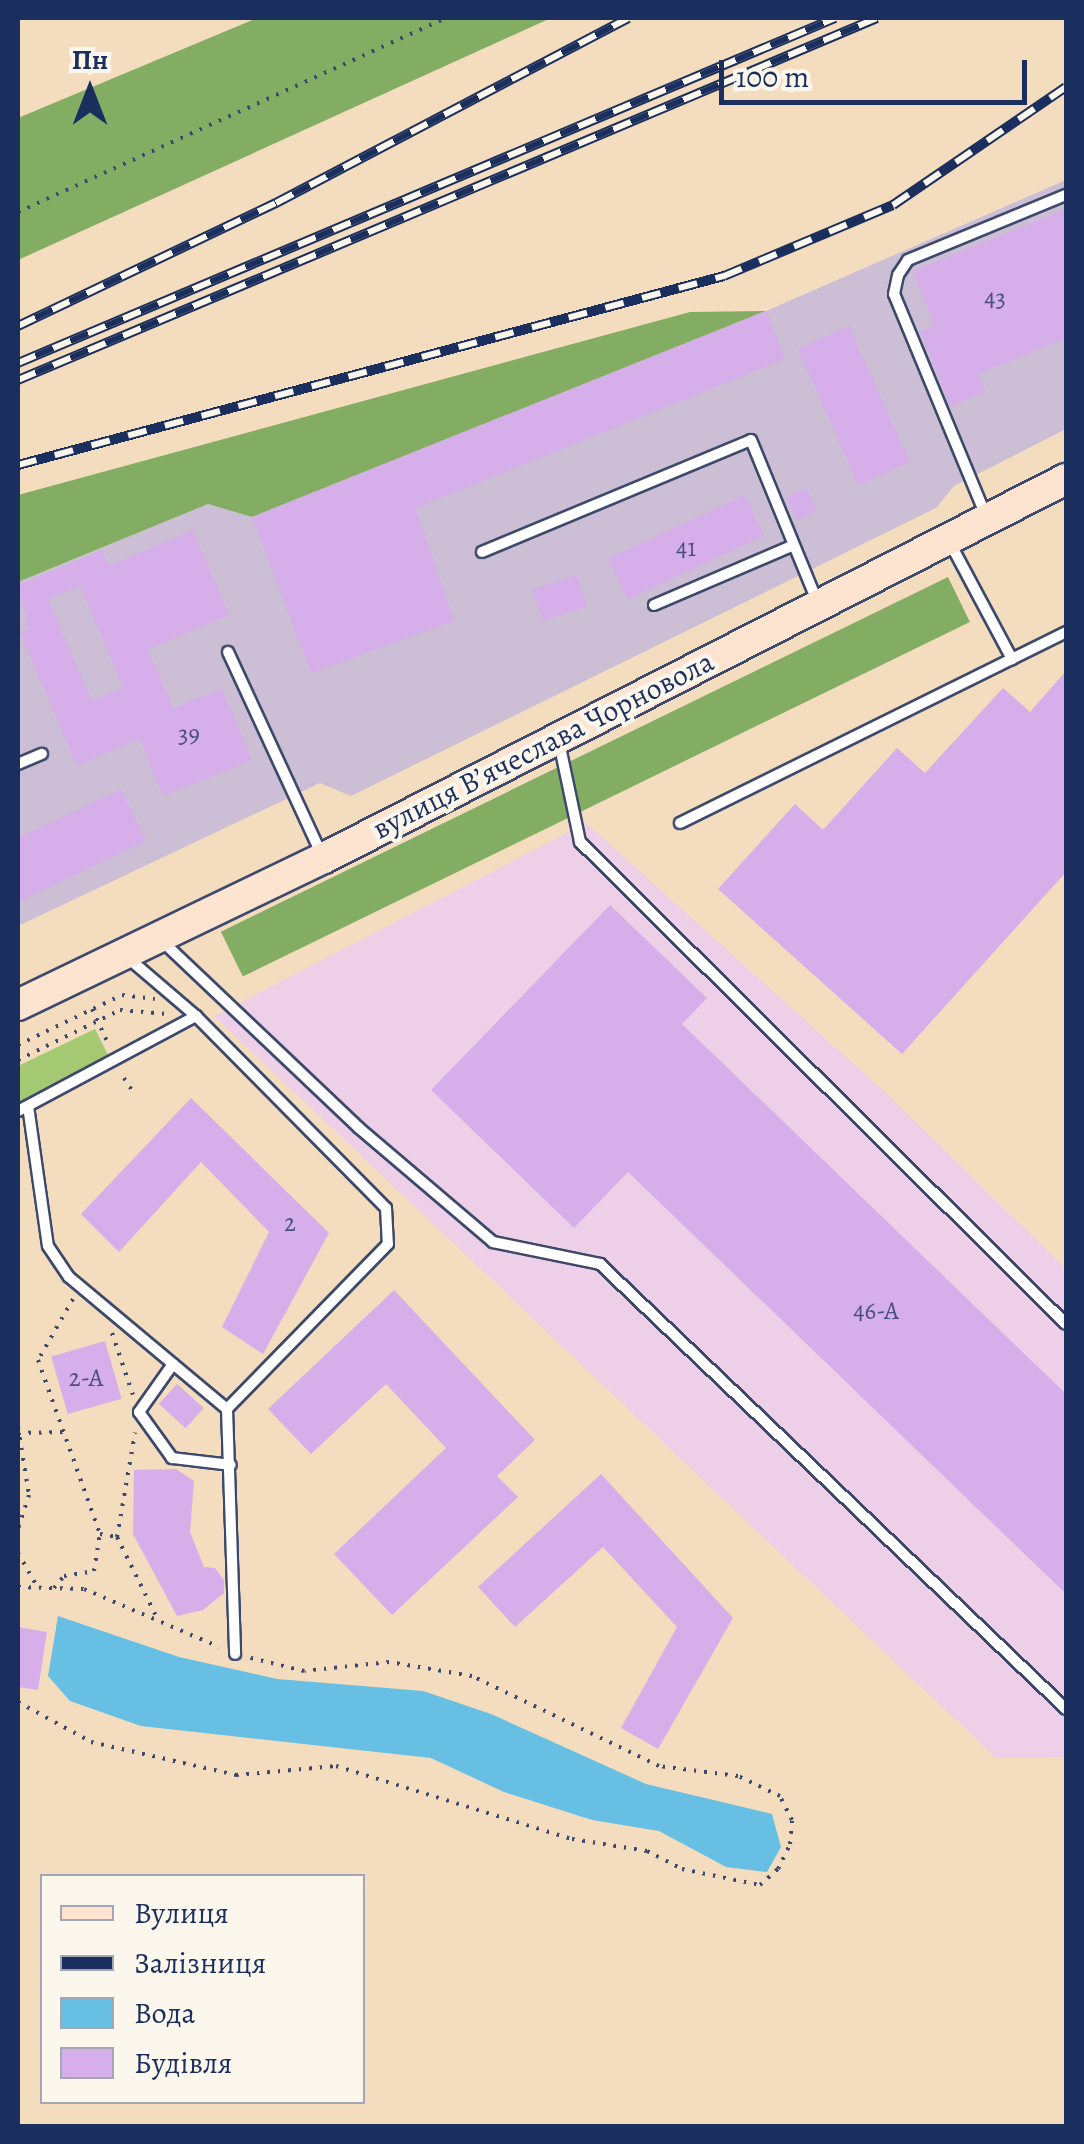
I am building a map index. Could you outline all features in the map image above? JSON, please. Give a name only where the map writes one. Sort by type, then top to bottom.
[{"type":"main road","name":"вулиця Вʼячеслава Чорновола","points":[[18,1005],[324,858],[1066,479]]},
{"type":"lane","points":[[988,519],[894,294],[898,274],[908,260],[1066,195]]},
{"type":"lane","points":[[482,552],[751,440],[818,604]]},
{"type":"lane","points":[[948,539],[1012,660]]},
{"type":"lane","points":[[654,605],[794,545]]},
{"type":"lane","points":[[680,823],[1066,632]]},
{"type":"lane","points":[[228,652],[324,858]]},
{"type":"lane","points":[[558,736],[580,842],[1066,1324]]},
{"type":"lane","points":[[18,764],[42,754]]},
{"type":"lane","points":[[159,939],[359,1128],[494,1242],[600,1264],[1066,1710]]},
{"type":"lane","points":[[126,956],[196,1016],[386,1208],[388,1244],[227,1409]]},
{"type":"lane","points":[[196,1016],[23,1109],[48,1246],[81,1286],[227,1409],[235,1654]]},
{"type":"lane","points":[[174,1364],[138,1412],[172,1458],[231,1464]]},
{"type":"path","points":[[18,212],[446,18]]},
{"type":"path","points":[[18,1045],[122,996],[151,1002],[168,991]]},
{"type":"path","points":[[92,1009],[113,1058]]},
{"type":"path","points":[[18,1060],[120,1010],[196,1016]]},
{"type":"path","points":[[124,1078],[135,1095]]},
{"type":"path","points":[[54,1588],[64,1576],[94,1571],[100,1534],[38,1360],[81,1286]]},
{"type":"path","points":[[18,1528],[28,1495],[19,1431],[64,1432]]},
{"type":"path","points":[[100,1534],[117,1537],[158,1620]]},
{"type":"path","points":[[18,1553],[38,1588]]},
{"type":"path","points":[[18,1587],[84,1590],[235,1654],[304,1671],[389,1662],[472,1676],[658,1766],[738,1776],[780,1796],[792,1820],[790,1844],[760,1885],[682,1869],[647,1850],[572,1839],[336,1766],[236,1775],[91,1742],[18,1702]]},
{"type":"shaded area","points":[[1066,180],[1066,429],[954,486],[936,508],[351,796],[320,783],[18,926],[18,582],[208,504],[252,517],[766,311]]},
{"type":"shaded area","points":[[586,823],[887,1094],[1066,1269],[1066,1757],[996,1758],[214,1016]]},
{"type":"green space","points":[[257,18],[551,18],[18,260],[18,118]]},
{"type":"green space","points":[[766,311],[252,517],[208,504],[18,582],[18,495],[690,312]]},
{"type":"green space","points":[[948,577],[970,622],[243,977],[221,932]]},
{"type":"green space","points":[[95,1029],[110,1059],[18,1103],[18,1066]]},
{"type":"water","points":[[58,1616],[179,1657],[277,1679],[423,1691],[491,1714],[646,1784],[772,1814],[781,1847],[767,1872],[726,1867],[659,1831],[592,1820],[504,1792],[431,1758],[141,1726],[70,1701],[48,1676]]},
{"type":"building","points":[[1066,209],[1066,338],[978,374],[986,392],[950,406],[920,331],[934,325],[913,271]]},
{"type":"building","points":[[766,311],[785,359],[416,508],[454,621],[311,673],[252,517]]},
{"type":"building","points":[[849,326],[910,462],[858,485],[798,349]]},
{"type":"building","points":[[806,488],[817,510],[797,520],[786,498]]},
{"type":"building","points":[[745,495],[764,536],[627,600],[608,559]]},
{"type":"building","points":[[193,530],[229,615],[148,649],[173,708],[222,689],[252,760],[163,796],[140,739],[77,766],[20,633],[29,629],[18,585],[102,550],[109,566]],"holes":[[[80,586],[123,688],[92,701],[48,599]]]},
{"type":"building","points":[[577,575],[587,606],[542,621],[532,590]]},
{"type":"building","points":[[1066,671],[1066,872],[902,1054],[718,889],[795,804],[823,830],[897,748],[925,773],[1003,688],[1030,712]]},
{"type":"building","points":[[121,789],[146,841],[18,902],[18,838]]},
{"type":"building","points":[[610,905],[707,998],[682,1024],[1066,1394],[1066,1594],[628,1172],[574,1228],[431,1090]]},
{"type":"building","points":[[191,1098],[329,1233],[263,1354],[222,1327],[269,1232],[201,1162],[119,1252],[81,1214]]},
{"type":"building","points":[[394,1290],[535,1440],[497,1476],[518,1497],[392,1615],[334,1554],[446,1448],[386,1384],[311,1454],[268,1409]]},
{"type":"building","points":[[105,1341],[122,1399],[68,1414],[51,1356]]},
{"type":"building","points":[[177,1384],[204,1408],[186,1428],[159,1404]]},
{"type":"building","points":[[176,1469],[194,1481],[190,1532],[204,1567],[215,1568],[224,1580],[224,1593],[203,1610],[177,1616],[133,1534],[134,1470]]},
{"type":"building","points":[[601,1474],[733,1618],[658,1749],[621,1728],[677,1627],[603,1547],[515,1627],[478,1587]]},
{"type":"building","points":[[18,1627],[47,1632],[38,1690],[18,1687]]},
{"type":"railway","points":[[18,326],[276,203],[628,18]]},
{"type":"railway","points":[[18,363],[835,18]]},
{"type":"railway","points":[[18,380],[877,18]]},
{"type":"railway","points":[[18,465],[724,276],[893,205],[1066,87]]}]
